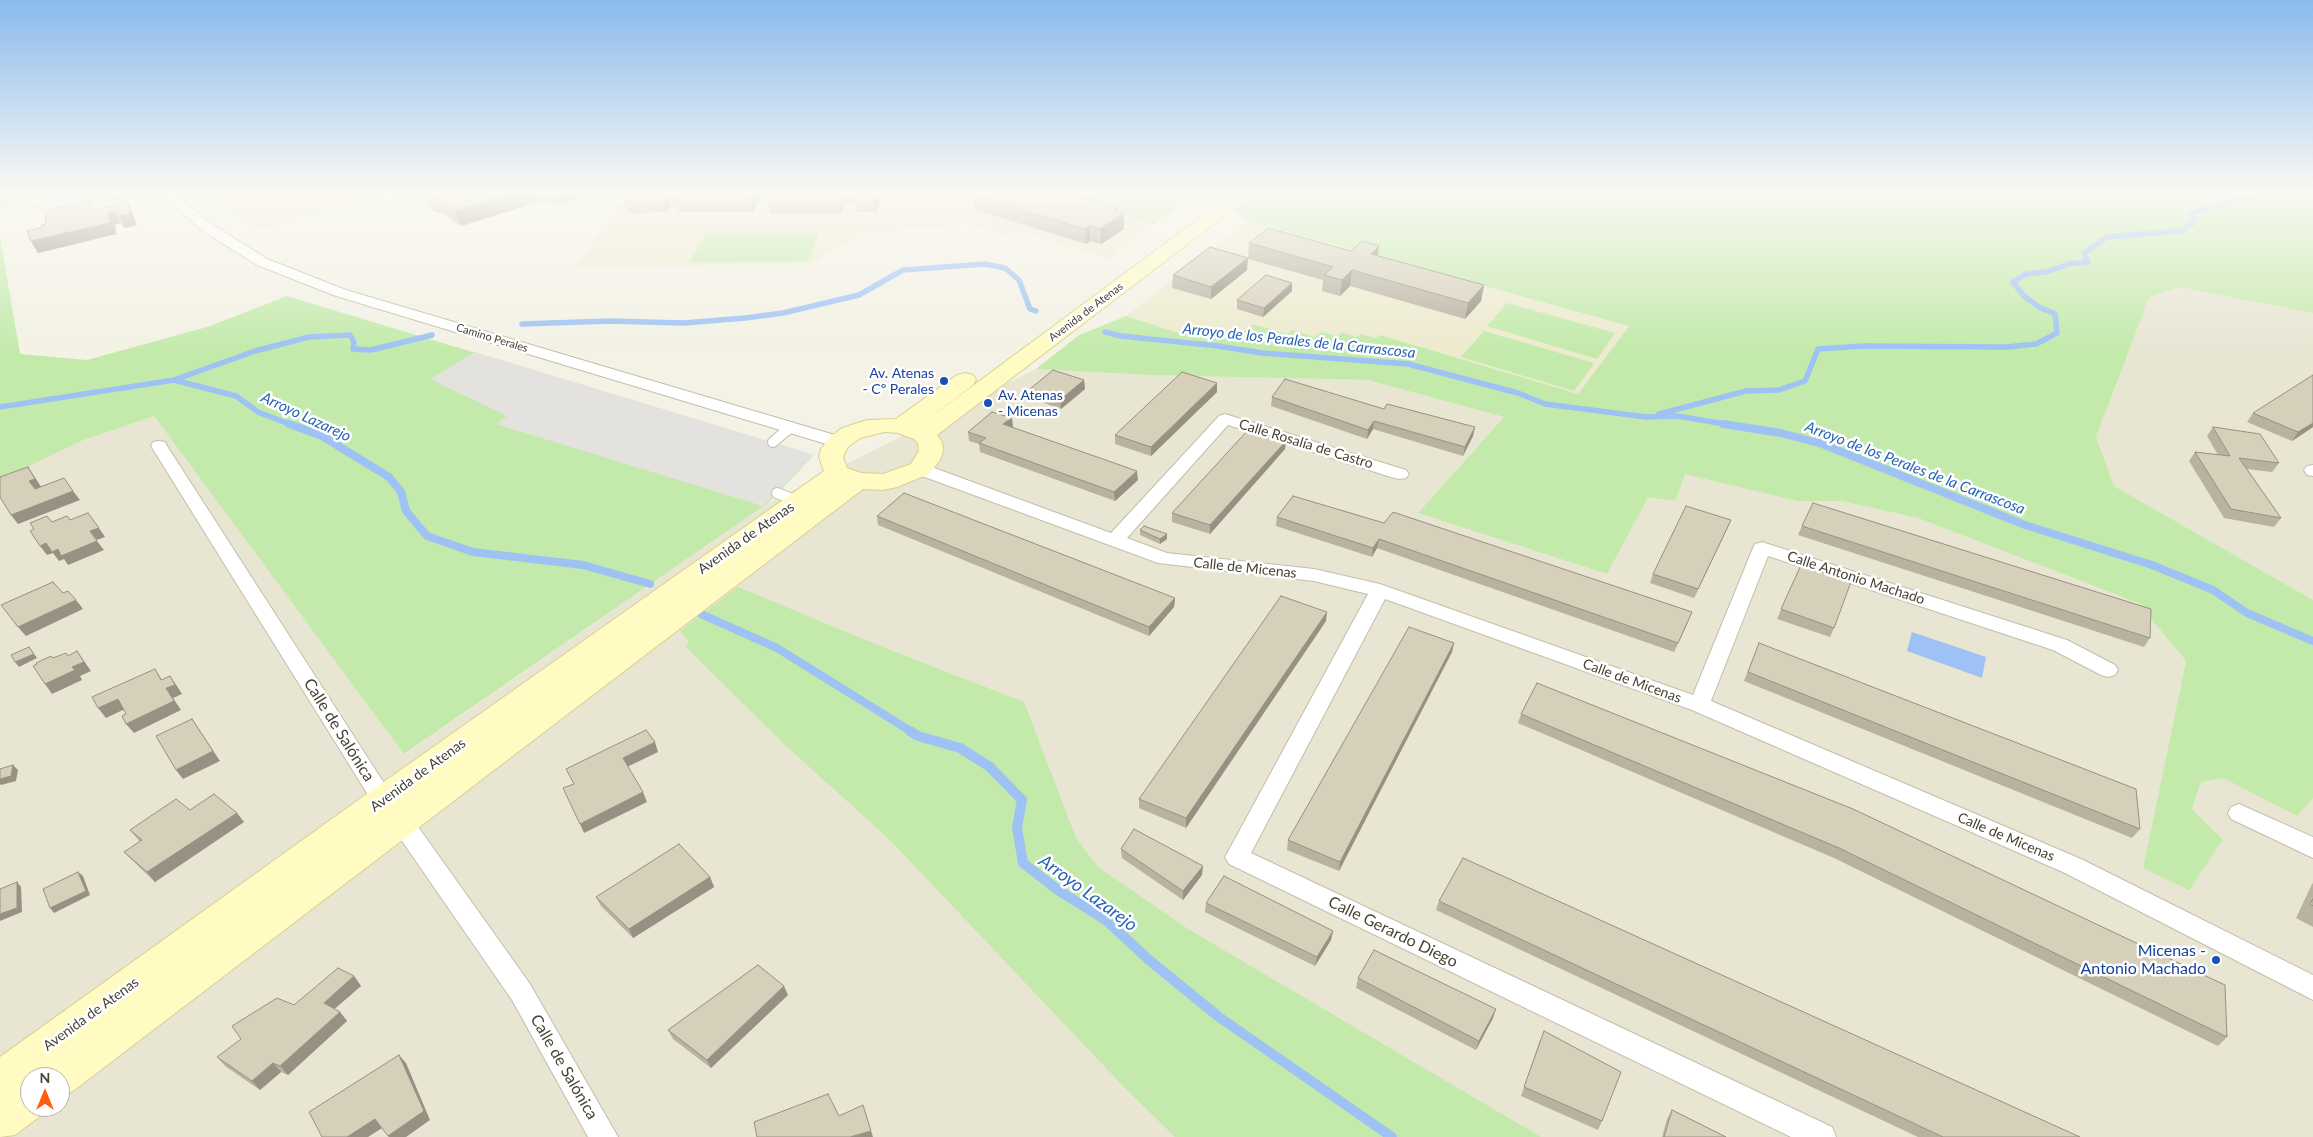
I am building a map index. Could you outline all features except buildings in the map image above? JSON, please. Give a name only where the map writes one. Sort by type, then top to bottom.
[{"type":"main road","name":"Avenida de Atenas","points":[[912,430],[1156,244]]},
{"type":"main road","name":"Avenida de Atenas","points":[[912,430],[1173,244]]},
{"type":"main road","points":[[884,425],[912,430],[930,442],[932,450],[928,460],[920,469],[897,480],[876,482],[845,465],[852,433],[867,427],[884,425]]},
{"type":"main road","name":"Avenida de Atenas","points":[[70,1068],[392,810],[788,497],[845,465]]},
{"type":"main road","name":"Avenida de Atenas","points":[[0,1081],[392,810],[845,465]]},
{"type":"main road","points":[[0,1121],[20,1106]]},
{"type":"street","name":"Camino Perales","points":[[234,244],[262,262],[324,286],[791,427],[845,465]]},
{"type":"street","name":"Calle Rosalía de Castro","points":[[1115,540],[1225,419],[1400,474]]},
{"type":"street","name":"Calle de Salónica","points":[[159,446],[392,810],[521,992],[604,1137]]},
{"type":"street","name":"Calle de Micenas","points":[[920,469],[1165,559],[1314,575],[1380,590],[1699,706],[2073,866],[2313,988]]},
{"type":"street","name":"Calle Antonio Machado","points":[[1699,706],[1762,548],[2060,645],[2108,670]]},
{"type":"street","name":"Calle Gerardo Diego","points":[[1380,590],[1237,857],[1822,1137]]},
{"type":"street","points":[[2239,813],[2313,848]]},
{"type":"lane","points":[[773,442],[791,427]]},
{"type":"shaded area","points":[[591,244],[843,244],[812,264],[575,267]]},
{"type":"shaded area","points":[[1061,244],[1129,244],[1110,259]]},
{"type":"shaded area","points":[[1219,244],[1332,244],[1629,326],[1578,394],[1362,334],[1356,337],[1342,332],[1337,336],[1322,332],[1314,337],[1292,331],[1287,334],[1253,324],[1237,338],[1215,332],[1207,338],[1179,333],[1126,316]]},
{"type":"shaded area","points":[[2178,287],[2313,313],[2313,600],[2114,486],[2096,437],[2149,298]]},
{"type":"shaded area","points":[[475,352],[814,455],[763,506],[496,424],[507,416],[430,379]]},
{"type":"shaded area","points":[[1036,369],[1148,375],[1368,380],[1504,417],[1418,513],[1607,574],[1647,500],[1646,497],[1685,473],[1797,501],[1841,501],[1918,518],[2138,603],[2186,661],[2143,868],[2222,840],[2192,809],[2201,782],[2223,778],[2297,815],[2313,798],[2313,1137],[0,1137],[0,480],[80,440],[154,416],[405,754],[768,503]]},
{"type":"green space","points":[[0,244],[20,354],[87,360],[207,327],[287,296],[814,455],[768,503],[404,754],[154,416],[83,440],[0,480]]},
{"type":"green space","points":[[700,244],[815,244],[808,261],[690,262]]},
{"type":"green space","points":[[1332,244],[2313,244],[2313,313],[2178,287],[2149,298],[2096,437],[2114,486],[2313,600],[2313,798],[2297,816],[2223,778],[2201,782],[2192,809],[2223,840],[2189,890],[2143,868],[2186,661],[2138,603],[1918,518],[1841,501],[1797,501],[1685,474],[1675,501],[1647,497],[1607,574],[1418,513],[1504,417],[1368,380],[1148,375],[1036,369],[1079,335],[1126,316],[1179,333],[1206,338],[1215,332],[1237,338],[1253,324],[1287,334],[1292,330],[1314,337],[1322,332],[1337,336],[1342,332],[1356,337],[1361,334],[1376,338],[1380,335],[1578,394],[1629,326]]},
{"type":"green space","points":[[1507,303],[1615,333],[1597,359],[1487,326]]},
{"type":"green space","points":[[1484,331],[1594,363],[1574,391],[1461,357]]},
{"type":"green space","points":[[738,587],[885,648],[1024,702],[1076,838],[1098,867],[1188,929],[1541,1137],[1175,1137],[1123,1086],[889,839],[785,745],[686,647],[689,641],[680,631]]},
{"type":"water","points":[[1912,632],[1986,657],[1982,678],[1907,651]]},
{"type":"waterway","points":[[1659,414],[1746,391],[1779,390],[1805,381],[1818,349],[1864,346],[2006,347],[2036,344],[2057,333],[2055,314],[2039,307],[2024,296],[2013,282],[2026,274],[2046,272],[2069,264],[2088,262],[2084,253],[2097,244]]},
{"type":"waterway","name":"Arroyo de los Perales de la Carrascosa","points":[[522,324],[609,321],[684,323],[745,318],[783,313],[859,295],[903,270],[985,264],[1005,268],[1019,280],[1030,309],[1036,311]]},
{"type":"waterway","name":"Arroyo de los Perales de la Carrascosa","points":[[1105,332],[1121,336],[1218,346],[1262,353],[1408,364],[1518,393],[1545,404],[1646,417],[1677,416],[1731,425]]},
{"type":"waterway","name":"Arroyo de los Perales de la Carrascosa","points":[[174,380],[255,351],[309,337],[350,335],[354,342],[353,349],[371,350],[432,335]]},
{"type":"waterway","name":"Arroyo Lazarejo","points":[[0,407],[174,380]]},
{"type":"waterway","name":"Arroyo Lazarejo","points":[[174,380],[236,396],[258,412],[292,425]]},
{"type":"waterway","name":"Arroyo Lazarejo","points":[[289,424],[322,436],[389,477],[401,492],[406,511],[427,536],[473,552],[583,565],[650,584]]},
{"type":"waterway","name":"Arroyo de los Perales de la Carrascosa","points":[[1723,424],[1781,433],[1822,444],[2025,525],[2152,565],[2213,590],[2247,613],[2313,641]]},
{"type":"waterway","name":"Arroyo Lazarejo","points":[[701,614],[777,648],[912,732]]},
{"type":"waterway","name":"Arroyo Lazarejo","points":[[910,731],[918,736],[960,748],[990,767],[1022,800],[1017,828],[1023,863],[1058,890],[1107,921],[1149,960],[1219,1017],[1392,1137]]},
{"type":"place","name":"Av. Atenas - Cº Perales","points":[[944,381]]},
{"type":"place","name":"Av. Atenas - Micenas","points":[[988,403]]},
{"type":"place","name":"Micenas - Antonio Machado","points":[[2216,960]]}]
